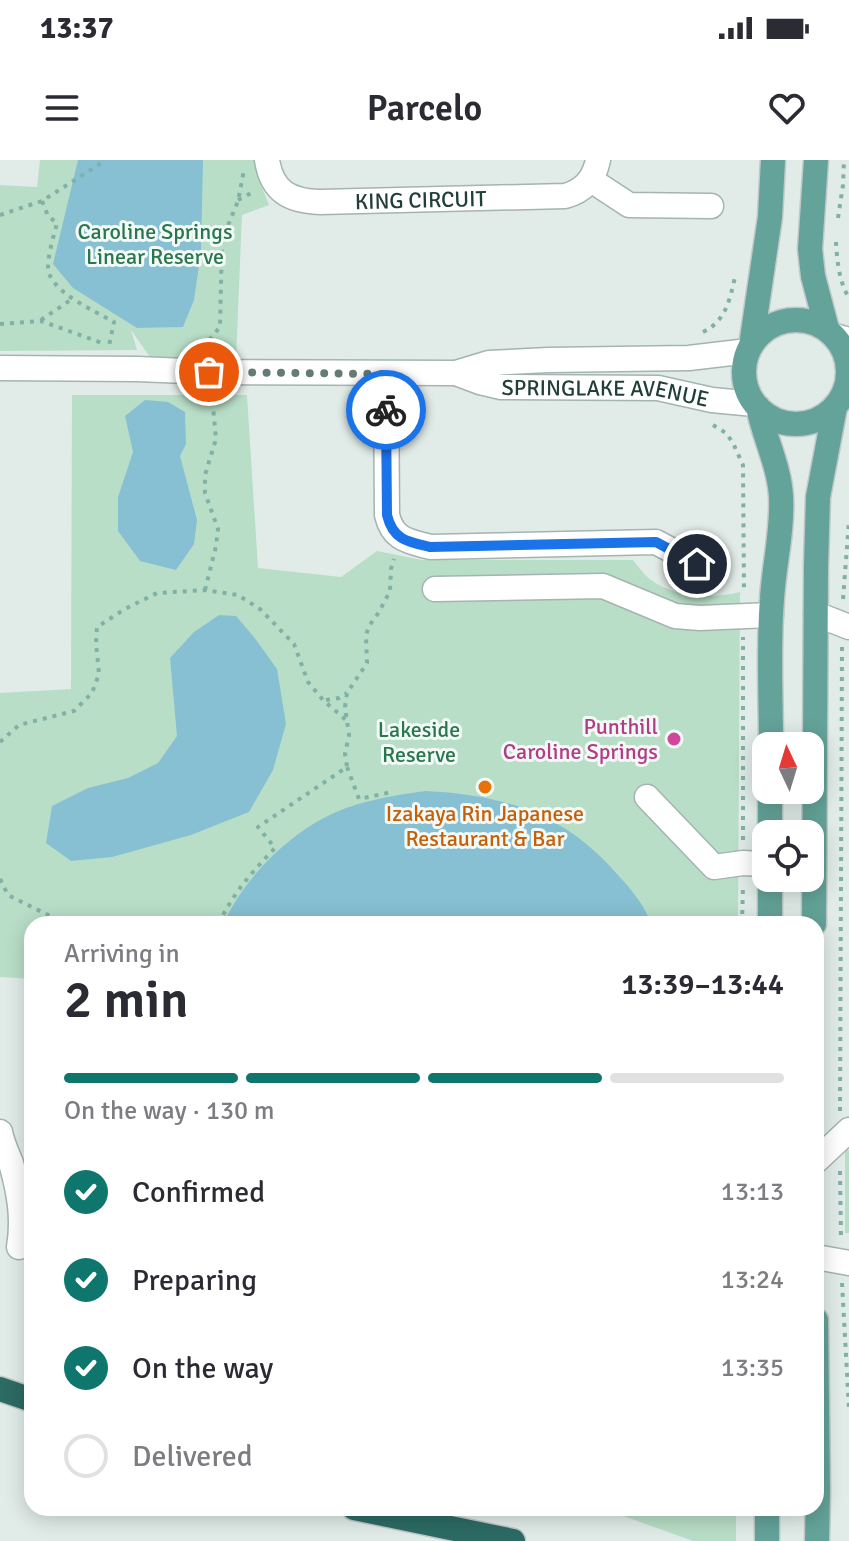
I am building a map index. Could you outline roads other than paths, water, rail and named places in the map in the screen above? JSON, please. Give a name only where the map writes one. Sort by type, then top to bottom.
[{"type":"highway","points":[[0,1389],[24,1397]]},
{"type":"highway","points":[[367,1516],[440,1541]]},
{"type":"highway","points":[[393,1516],[513,1541]]},
{"type":"main road","points":[[771,732],[771,615],[781,497],[774,460],[744,378],[744,364],[750,348],[770,217],[773,160]]},
{"type":"main road","points":[[813,820],[818,497],[848,385],[849,367],[845,350],[813,276],[810,249],[816,160]]},
{"type":"main road","points":[[750,348],[760,334],[772,325],[785,321],[800,319],[814,322],[837,335]]},
{"type":"main road","points":[[756,406],[782,423],[796,424],[824,417],[842,402]]},
{"type":"main road","points":[[770,892],[770,916]]},
{"type":"main road","points":[[813,892],[814,916]]},
{"type":"main road","points":[[824,1513],[832,1541]]},
{"type":"main road","points":[[767,1516],[767,1541]]},
{"type":"main road","points":[[817,1541],[818,1516]]},
{"type":"street","name":"KING CIRCUIT","points":[[267,160],[269,174],[282,192],[307,201],[565,196],[580,190],[595,170],[629,205],[711,206]]},
{"type":"street","name":"SPRINGLAKE AVENUE","points":[[0,368],[456,373],[489,363],[689,358],[750,348]]},
{"type":"street","name":"SPRINGLAKE AVENUE","points":[[456,373],[501,387],[658,388],[756,406]]},
{"type":"street","points":[[386,374],[387,515],[391,526],[403,540],[430,547],[656,542],[697,564]]},
{"type":"street","points":[[435,589],[603,586],[675,616],[771,615]]},
{"type":"street","points":[[816,614],[845,626]]},
{"type":"street","points":[[647,797],[714,867],[752,863]]},
{"type":"street","points":[[0,1132],[17,1185],[22,1227],[19,1247]]},
{"type":"street","points":[[824,1153],[844,1134]]},
{"type":"street","points":[[824,1258],[845,1262]]},
{"type":"water","name":"Caroline Springs Linear Reserve","points":[[78,160],[203,160],[201,252],[194,300],[183,327],[137,328],[73,288],[53,264]]},
{"type":"water","points":[[145,400],[168,402],[185,412],[186,444],[180,456],[197,520],[194,544],[176,570],[140,561],[118,531],[118,497],[133,452],[125,416]]},
{"type":"water","points":[[219,615],[236,616],[277,669],[286,724],[273,770],[249,812],[191,835],[112,857],[71,861],[46,843],[52,806],[88,788],[128,778],[158,763],[177,736],[170,658],[194,632]]},
{"type":"water","points":[[426,791],[454,793],[531,811],[576,836],[597,853],[632,891],[648,916],[227,916],[256,873],[285,844],[336,812],[392,796]]},
{"type":"place","name":"Punthill Caroline Springs","points":[[674,739]]},
{"type":"place","name":"Izakaya Rin Japanese Restaurant & Bar","points":[[485,787]]},
{"type":"park label","name":"Lakeside Reserve","points":[[419,742]]}]
